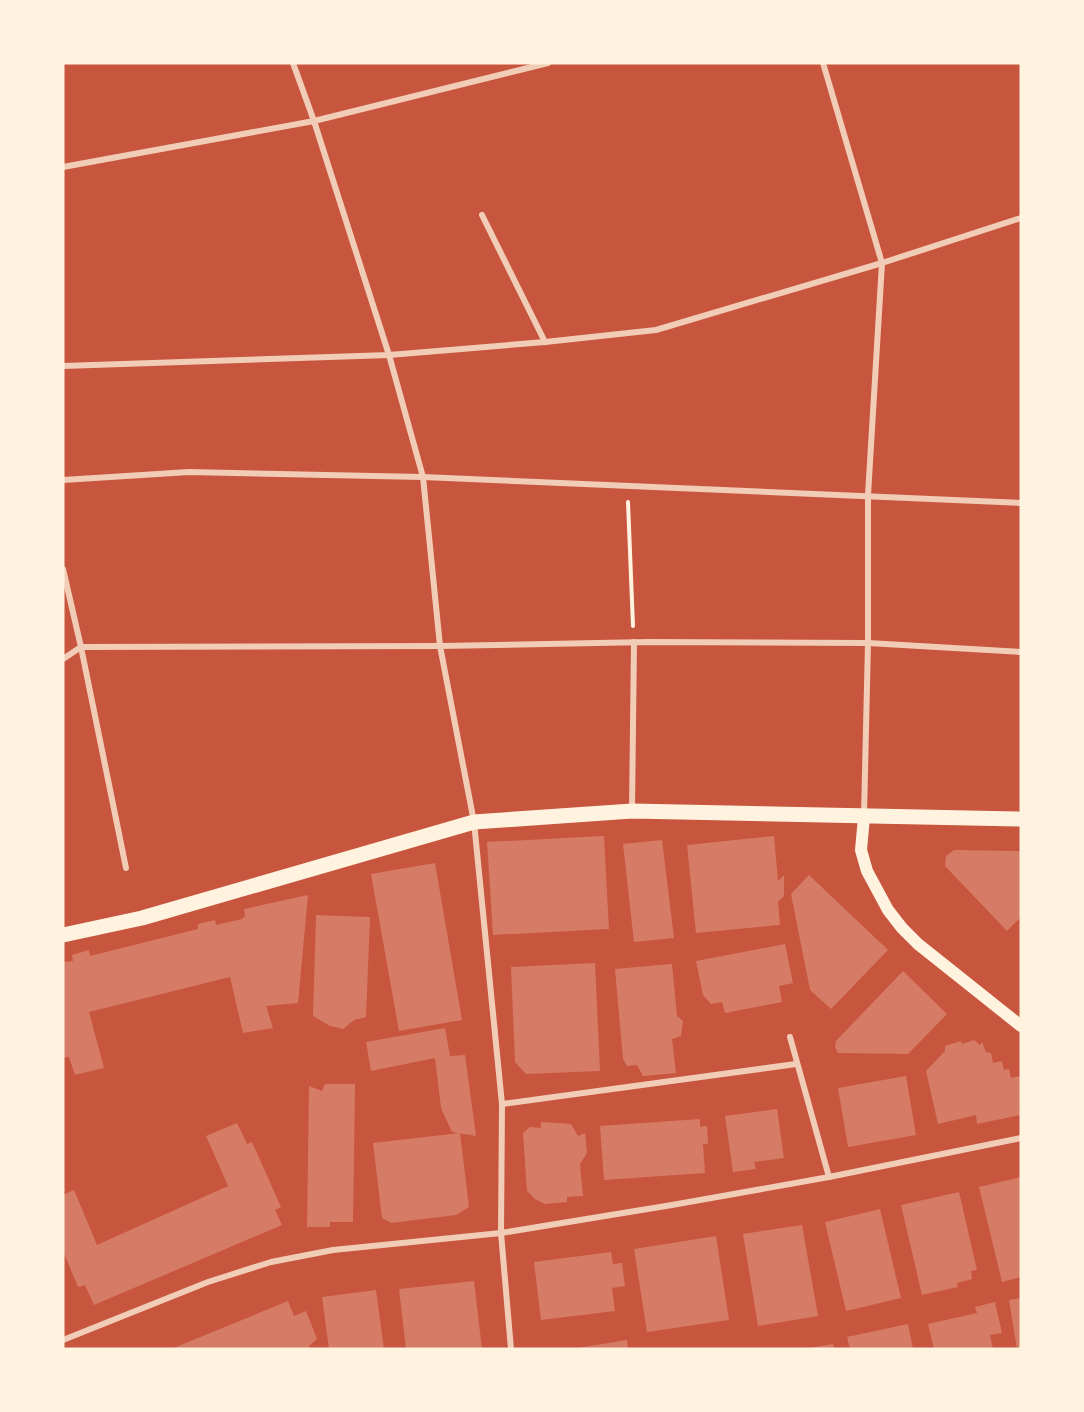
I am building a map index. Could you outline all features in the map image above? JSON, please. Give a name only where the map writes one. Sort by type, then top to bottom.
[{"type":"main road","points":[[63,935],[142,918],[474,822],[632,812],[1021,819]]},
{"type":"main road","points":[[864,817],[861,850],[867,871],[888,910],[918,944],[1021,1026]]},
{"type":"street","points":[[293,63],[314,121],[389,355],[423,477],[440,646],[474,822],[502,1104],[501,1233],[511,1349]]},
{"type":"street","points":[[63,167],[314,121],[548,63]]},
{"type":"street","points":[[823,63],[882,263],[868,495],[868,644],[864,817]]},
{"type":"street","points":[[482,215],[545,342]]},
{"type":"street","points":[[63,366],[389,355],[656,330],[882,263],[1021,218]]},
{"type":"street","points":[[63,480],[189,472],[423,477],[1021,502]]},
{"type":"street","points":[[63,569],[126,868]]},
{"type":"street","points":[[632,812],[634,642]]},
{"type":"street","points":[[63,659],[81,647],[440,646],[634,642],[868,644],[1021,652]]},
{"type":"street","points":[[790,1037],[829,1177]]},
{"type":"street","points":[[502,1104],[796,1064]]},
{"type":"street","points":[[63,1340],[208,1282],[271,1262],[333,1250],[501,1233],[672,1205],[829,1177],[1021,1138]]},
{"type":"path","points":[[627,486],[634,642]]},
{"type":"building","points":[[604,836],[609,929],[493,935],[487,842]]},
{"type":"building","points":[[774,836],[778,881],[784,875],[784,896],[778,902],[780,925],[696,933],[687,845]]},
{"type":"building","points":[[662,840],[674,938],[634,942],[623,844]]},
{"type":"building","points":[[954,850],[1021,851],[1021,917],[1007,931],[945,866],[946,856]]},
{"type":"building","points":[[435,863],[462,1020],[399,1031],[371,874]]},
{"type":"building","points":[[809,875],[888,950],[831,1009],[810,990],[791,894]]},
{"type":"building","points":[[308,895],[298,1003],[266,1006],[273,1028],[243,1033],[230,977],[89,1012],[104,1068],[75,1075],[69,1057],[63,1058],[63,962],[73,961],[72,955],[89,950],[90,956],[198,929],[198,924],[215,920],[216,925],[242,919],[245,916],[244,909]]},
{"type":"building","points":[[316,915],[370,917],[366,1017],[354,1020],[343,1029],[330,1026],[313,1016]]},
{"type":"building","points":[[785,944],[793,983],[779,986],[782,1002],[725,1013],[722,1002],[711,1004],[703,995],[696,961]]},
{"type":"building","points":[[595,963],[600,1071],[526,1074],[515,1062],[511,967]]},
{"type":"building","points":[[672,964],[677,1016],[683,1021],[681,1036],[672,1039],[676,1073],[643,1076],[637,1065],[627,1066],[623,1059],[615,969]]},
{"type":"building","points":[[903,971],[947,1014],[908,1054],[838,1053],[835,1047],[836,1041]]},
{"type":"building","points":[[445,1028],[450,1056],[465,1055],[476,1136],[452,1132],[441,1108],[435,1058],[371,1071],[366,1042]]},
{"type":"building","points":[[974,1040],[980,1045],[982,1042],[986,1052],[991,1053],[993,1063],[1002,1061],[1004,1070],[1009,1069],[1011,1078],[1021,1076],[1021,1106],[1019,1107],[1021,1115],[977,1124],[976,1115],[938,1124],[926,1071],[945,1051],[945,1046]]},
{"type":"building","points":[[906,1076],[916,1135],[848,1147],[838,1088]]},
{"type":"building","points":[[325,1084],[355,1084],[353,1222],[330,1222],[330,1227],[307,1227],[309,1086],[322,1091]]},
{"type":"building","points":[[777,1109],[784,1158],[754,1162],[756,1169],[733,1172],[725,1116]]},
{"type":"building","points":[[700,1119],[700,1127],[707,1126],[708,1144],[703,1144],[705,1173],[604,1180],[600,1126]]},
{"type":"building","points":[[541,1122],[571,1124],[578,1136],[585,1133],[587,1153],[580,1164],[583,1196],[567,1197],[567,1202],[545,1204],[535,1199],[527,1191],[523,1133],[530,1127],[541,1128]]},
{"type":"building","points":[[237,1123],[247,1144],[252,1142],[281,1207],[275,1210],[282,1225],[94,1305],[85,1285],[78,1287],[63,1251],[63,1195],[74,1190],[97,1245],[228,1186],[206,1136]]},
{"type":"building","points":[[460,1133],[469,1207],[456,1215],[391,1223],[382,1218],[373,1143]]},
{"type":"building","points":[[1021,1177],[1021,1277],[1002,1282],[979,1187]]},
{"type":"building","points":[[959,1192],[977,1270],[971,1271],[972,1279],[957,1283],[958,1287],[922,1295],[901,1205]]},
{"type":"building","points":[[880,1209],[901,1298],[846,1311],[825,1222]]},
{"type":"building","points":[[802,1225],[818,1316],[758,1326],[743,1234]]},
{"type":"building","points":[[716,1236],[729,1320],[647,1332],[634,1249]]},
{"type":"building","points":[[611,1252],[613,1264],[622,1263],[625,1286],[612,1288],[615,1311],[541,1320],[534,1262]]},
{"type":"building","points":[[474,1281],[482,1349],[406,1349],[399,1289]]},
{"type":"building","points":[[376,1290],[384,1349],[329,1349],[322,1297]]},
{"type":"building","points":[[1021,1298],[1021,1349],[1017,1349],[1009,1300]]},
{"type":"building","points":[[288,1301],[294,1316],[306,1311],[317,1339],[309,1346],[310,1349],[171,1349]]},
{"type":"building","points":[[995,1302],[1002,1333],[990,1335],[993,1349],[934,1349],[928,1324],[977,1313],[975,1307]]},
{"type":"building","points":[[908,1324],[913,1349],[850,1349],[847,1337]]},
{"type":"building","points":[[627,1340],[628,1349],[578,1349],[578,1348]]},
{"type":"building","points":[[833,1344],[834,1349],[809,1349],[809,1348]]}]
